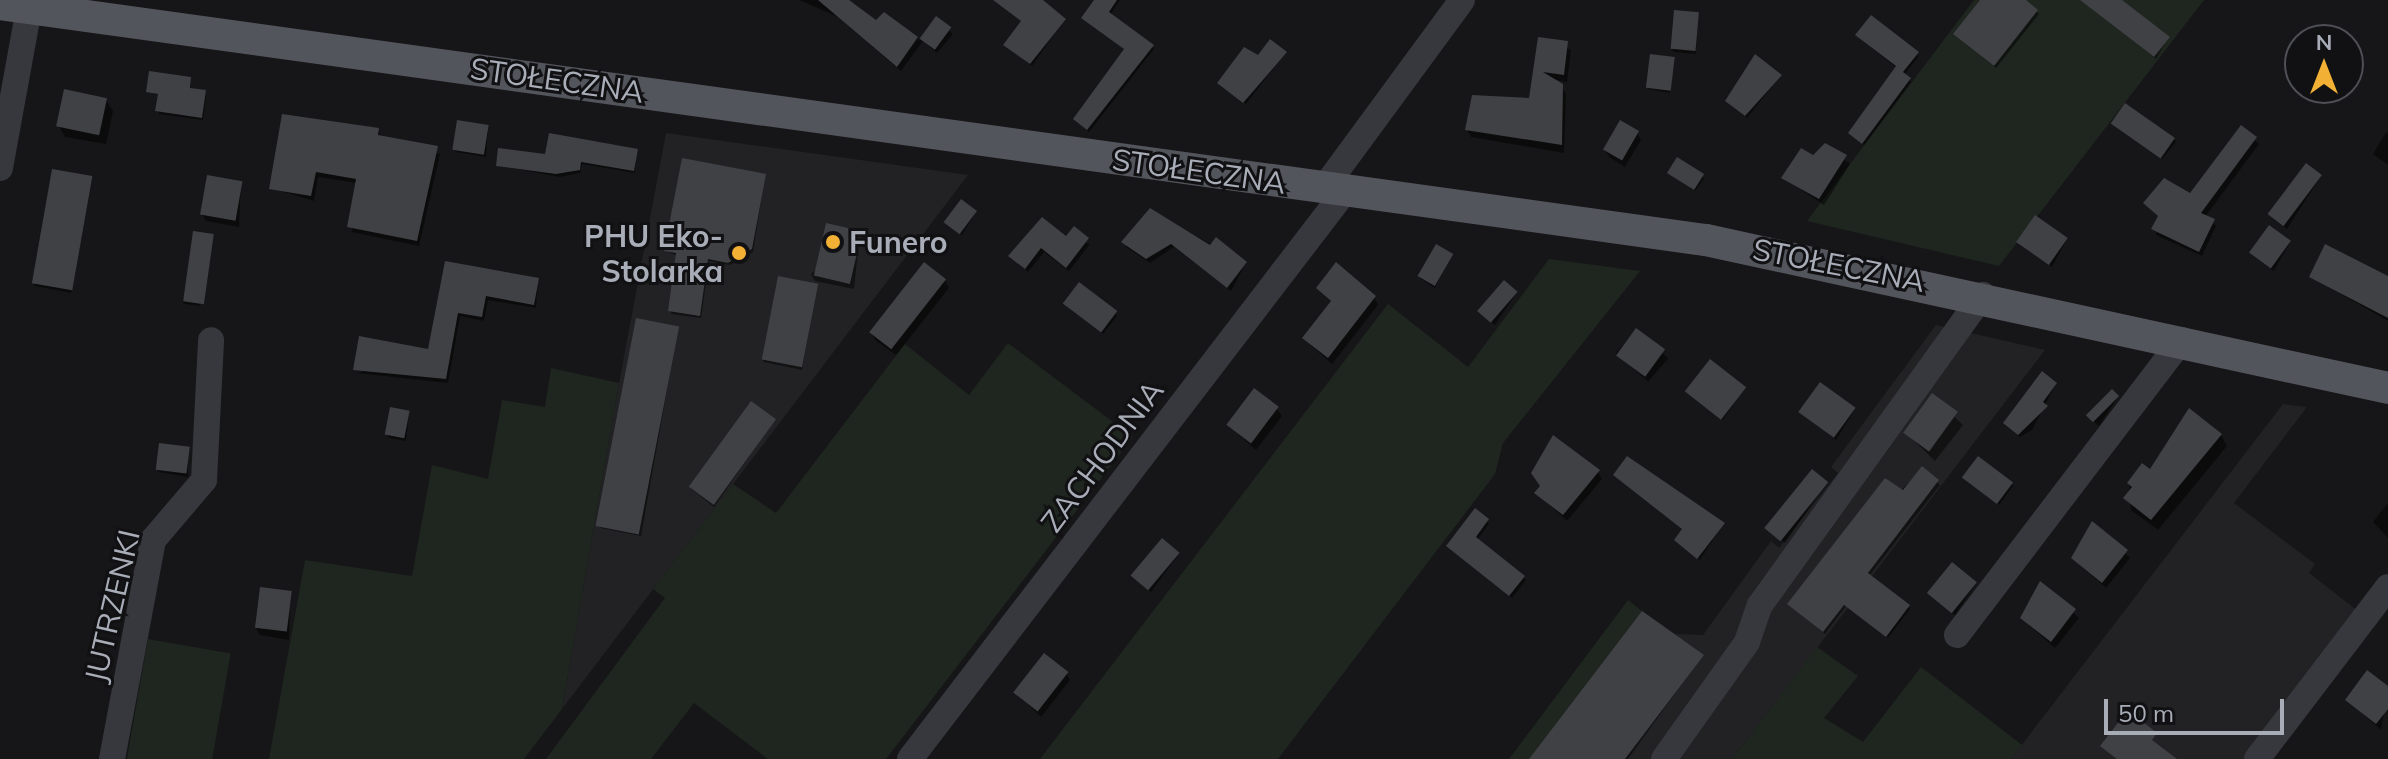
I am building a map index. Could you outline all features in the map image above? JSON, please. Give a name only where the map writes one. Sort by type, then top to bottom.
[{"type":"main road","name":"STOŁECZNA","points":[[14,6],[1706,240],[1983,295],[2388,388]]},
{"type":"street","name":"ZACHODNIA","points":[[910,759],[1335,190],[1462,0]]},
{"type":"street","points":[[0,168],[14,6]]},
{"type":"street","points":[[1664,759],[1747,642],[1760,605],[1983,295]]},
{"type":"street","name":"JUTRZENKI","points":[[112,759],[153,540],[204,480],[211,340]]},
{"type":"street","points":[[1957,635],[2182,340]]},
{"type":"street","points":[[2257,759],[2388,587]]},
{"type":"shaded area","points":[[1974,0],[2204,0],[1999,266],[1807,221]]},
{"type":"shaded area","points":[[666,133],[968,175],[562,709],[619,383]]},
{"type":"shaded area","points":[[1549,259],[1640,271],[1503,443],[1495,474],[1278,759],[1040,759],[1388,304],[1468,367]]},
{"type":"shaded area","points":[[1936,325],[2045,350],[1732,759],[1529,759],[1642,611],[1675,634],[1703,635],[1771,541],[1779,548],[1838,473],[1831,467]]},
{"type":"shaded area","points":[[1008,343],[1133,437],[886,759],[768,759],[694,703],[651,759],[546,759],[665,598],[653,589],[733,484],[776,513],[905,344],[969,395]]},
{"type":"shaded area","points":[[551,368],[619,383],[562,709],[524,759],[269,759],[305,560],[412,576],[432,465],[488,479],[502,400],[545,407]]},
{"type":"shaded area","points":[[2283,404],[2307,407],[2234,503],[2315,564],[2309,573],[2358,611],[2248,759],[2011,759]]},
{"type":"shaded area","points":[[1628,600],[1642,611],[1529,759],[1509,759]]},
{"type":"shaded area","points":[[148,639],[231,654],[212,759],[127,759]]},
{"type":"shaded area","points":[[1817,647],[1858,676],[1824,718],[1863,742],[1921,667],[2022,745],[2011,759],[1732,759]]},
{"type":"building","points":[[818,0],[849,0],[876,20],[884,12],[918,37],[897,67]]},
{"type":"building","points":[[993,0],[1043,0],[1066,19],[1030,64],[1003,45],[1021,21]]},
{"type":"building","points":[[1094,0],[1117,0],[1109,12],[1154,45],[1087,130],[1073,119],[1124,49],[1081,18]]},
{"type":"building","points":[[1980,0],[2026,0],[2038,10],[1994,66],[1953,34]]},
{"type":"building","points":[[2080,0],[2122,0],[2170,37],[2154,57]]},
{"type":"building","points":[[1674,10],[1699,12],[1696,51],[1671,49]]},
{"type":"building","points":[[1871,15],[1919,52],[1903,72],[1911,78],[1862,144],[1848,133],[1896,66],[1855,35]]},
{"type":"building","points":[[936,16],[951,27],[935,50],[920,39]]},
{"type":"building","points":[[1538,37],[1568,41],[1564,75],[1543,72],[1563,84],[1562,145],[1465,130],[1472,95],[1529,98]]},
{"type":"building","points":[[1270,39],[1287,52],[1243,103],[1217,83],[1244,47],[1258,55]]},
{"type":"building","points":[[1650,54],[1675,57],[1671,91],[1646,88]]},
{"type":"building","points":[[1755,54],[1782,75],[1745,116],[1725,101]]},
{"type":"building","points":[[149,71],[191,77],[190,88],[206,90],[202,118],[155,111],[158,94],[146,92]]},
{"type":"building","points":[[64,89],[107,98],[99,135],[56,126]]},
{"type":"building","points":[[2125,103],[2175,138],[2161,158],[2111,123]]},
{"type":"building","points":[[282,114],[379,128],[378,135],[438,146],[417,241],[347,227],[356,179],[316,172],[311,196],[269,189]]},
{"type":"building","points":[[457,120],[489,125],[484,155],[452,150]]},
{"type":"building","points":[[1620,120],[1639,131],[1622,160],[1603,149]]},
{"type":"building","points":[[2241,125],[2257,137],[2201,213],[2215,219],[2199,252],[2151,229],[2158,216],[2143,203],[2164,178],[2190,193]]},
{"type":"building","points":[[549,133],[638,149],[634,171],[581,162],[580,170],[556,174],[496,166],[498,148],[545,154]]},
{"type":"building","points":[[1825,143],[1847,155],[1819,199],[1781,178],[1801,148],[1813,155]]},
{"type":"building","points":[[1677,157],[1704,174],[1694,190],[1667,173]]},
{"type":"building","points":[[682,158],[766,174],[752,249],[728,263],[708,259],[700,316],[668,311],[676,253],[664,251]]},
{"type":"building","points":[[2306,163],[2322,175],[2283,226],[2267,214]]},
{"type":"building","points":[[52,169],[92,176],[72,290],[32,283]]},
{"type":"building","points":[[207,175],[242,181],[236,221],[200,214]]},
{"type":"building","points":[[961,199],[977,211],[960,234],[944,222]]},
{"type":"building","points":[[1150,208],[1210,245],[1216,237],[1247,262],[1227,288],[1171,244],[1146,259],[1121,242]]},
{"type":"building","points":[[2035,215],[2068,238],[2049,265],[2016,242]]},
{"type":"building","points":[[1042,217],[1066,236],[1074,226],[1089,238],[1066,268],[1041,248],[1025,269],[1008,256]]},
{"type":"building","points":[[826,223],[862,231],[850,284],[814,276]]},
{"type":"building","points":[[2269,225],[2291,241],[2271,268],[2249,253]]},
{"type":"building","points":[[193,231],[214,234],[204,304],[183,301]]},
{"type":"building","points":[[1436,244],[1453,254],[1435,286],[1418,276]]},
{"type":"building","points":[[2325,244],[2388,276],[2388,318],[2309,277]]},
{"type":"building","points":[[445,261],[539,278],[534,305],[486,296],[482,317],[458,313],[446,379],[353,370],[359,336],[428,349]]},
{"type":"building","points":[[924,262],[946,279],[891,349],[869,332]]},
{"type":"building","points":[[1336,262],[1376,296],[1328,358],[1302,338],[1331,301],[1316,288]]},
{"type":"building","points":[[778,276],[818,284],[802,367],[762,359]]},
{"type":"building","points":[[1504,280],[1518,292],[1491,323],[1477,311]]},
{"type":"building","points":[[1079,282],[1117,311],[1101,332],[1063,304]]},
{"type":"building","points":[[636,318],[679,326],[639,535],[596,526]]},
{"type":"building","points":[[1636,328],[1665,349],[1645,377],[1616,356]]},
{"type":"building","points":[[1710,359],[1746,387],[1721,420],[1685,391]]},
{"type":"building","points":[[2042,371],[2057,383],[2043,402],[2048,406],[2018,435],[2003,423]]},
{"type":"building","points":[[1820,382],[1856,408],[1834,438],[1798,412]]},
{"type":"building","points":[[1254,388],[1279,407],[1251,443],[1226,425]]},
{"type":"building","points":[[2112,389],[2119,396],[2093,422],[2086,415]]},
{"type":"building","points":[[1932,393],[1958,412],[1929,451],[1903,433]]},
{"type":"building","points":[[751,401],[776,419],[714,505],[689,487]]},
{"type":"building","points":[[390,407],[410,411],[404,438],[385,434]]},
{"type":"building","points":[[2189,408],[2222,434],[2151,520],[2123,498],[2132,487],[2127,483],[2142,463],[2150,469]]},
{"type":"building","points":[[1553,435],[1600,470],[1563,515],[1534,493],[1540,486],[1531,473]]},
{"type":"building","points":[[159,443],[190,447],[186,474],[156,470]]},
{"type":"building","points":[[1627,456],[1725,523],[1697,559],[1674,540],[1682,529],[1613,475]]},
{"type":"building","points":[[1978,456],[2013,482],[1997,504],[1962,478]]},
{"type":"building","points":[[1922,466],[1939,480],[1868,573],[1910,605],[1886,637],[1844,605],[1823,632],[1787,604],[1885,478],[1903,490]]},
{"type":"building","points":[[1812,469],[1828,482],[1780,541],[1764,528]]},
{"type":"building","points":[[1475,508],[1489,519],[1476,537],[1525,576],[1509,596],[1446,546]]},
{"type":"building","points":[[2092,521],[2128,550],[2102,583],[2071,558]]},
{"type":"building","points":[[1162,538],[1180,553],[1148,590],[1131,576]]},
{"type":"building","points":[[1952,562],[1977,582],[1952,613],[1927,593]]},
{"type":"building","points":[[2040,581],[2076,609],[2051,642],[2020,618]]},
{"type":"building","points":[[260,587],[292,591],[287,632],[255,628]]},
{"type":"building","points":[[1642,611],[1704,655],[1625,759],[1529,759]]},
{"type":"building","points":[[1044,653],[1068,672],[1038,711],[1013,692]]},
{"type":"building","points":[[2367,670],[2388,686],[2388,709],[2376,724],[2345,700]]},
{"type":"building","points":[[2128,710],[2157,733],[2152,740],[2177,759],[2117,759],[2100,746]]},
{"type":"place","name":"Funero","points":[[833,242]]},
{"type":"place","name":"PHU Eko- Stolarka","points":[[739,253]]}]
